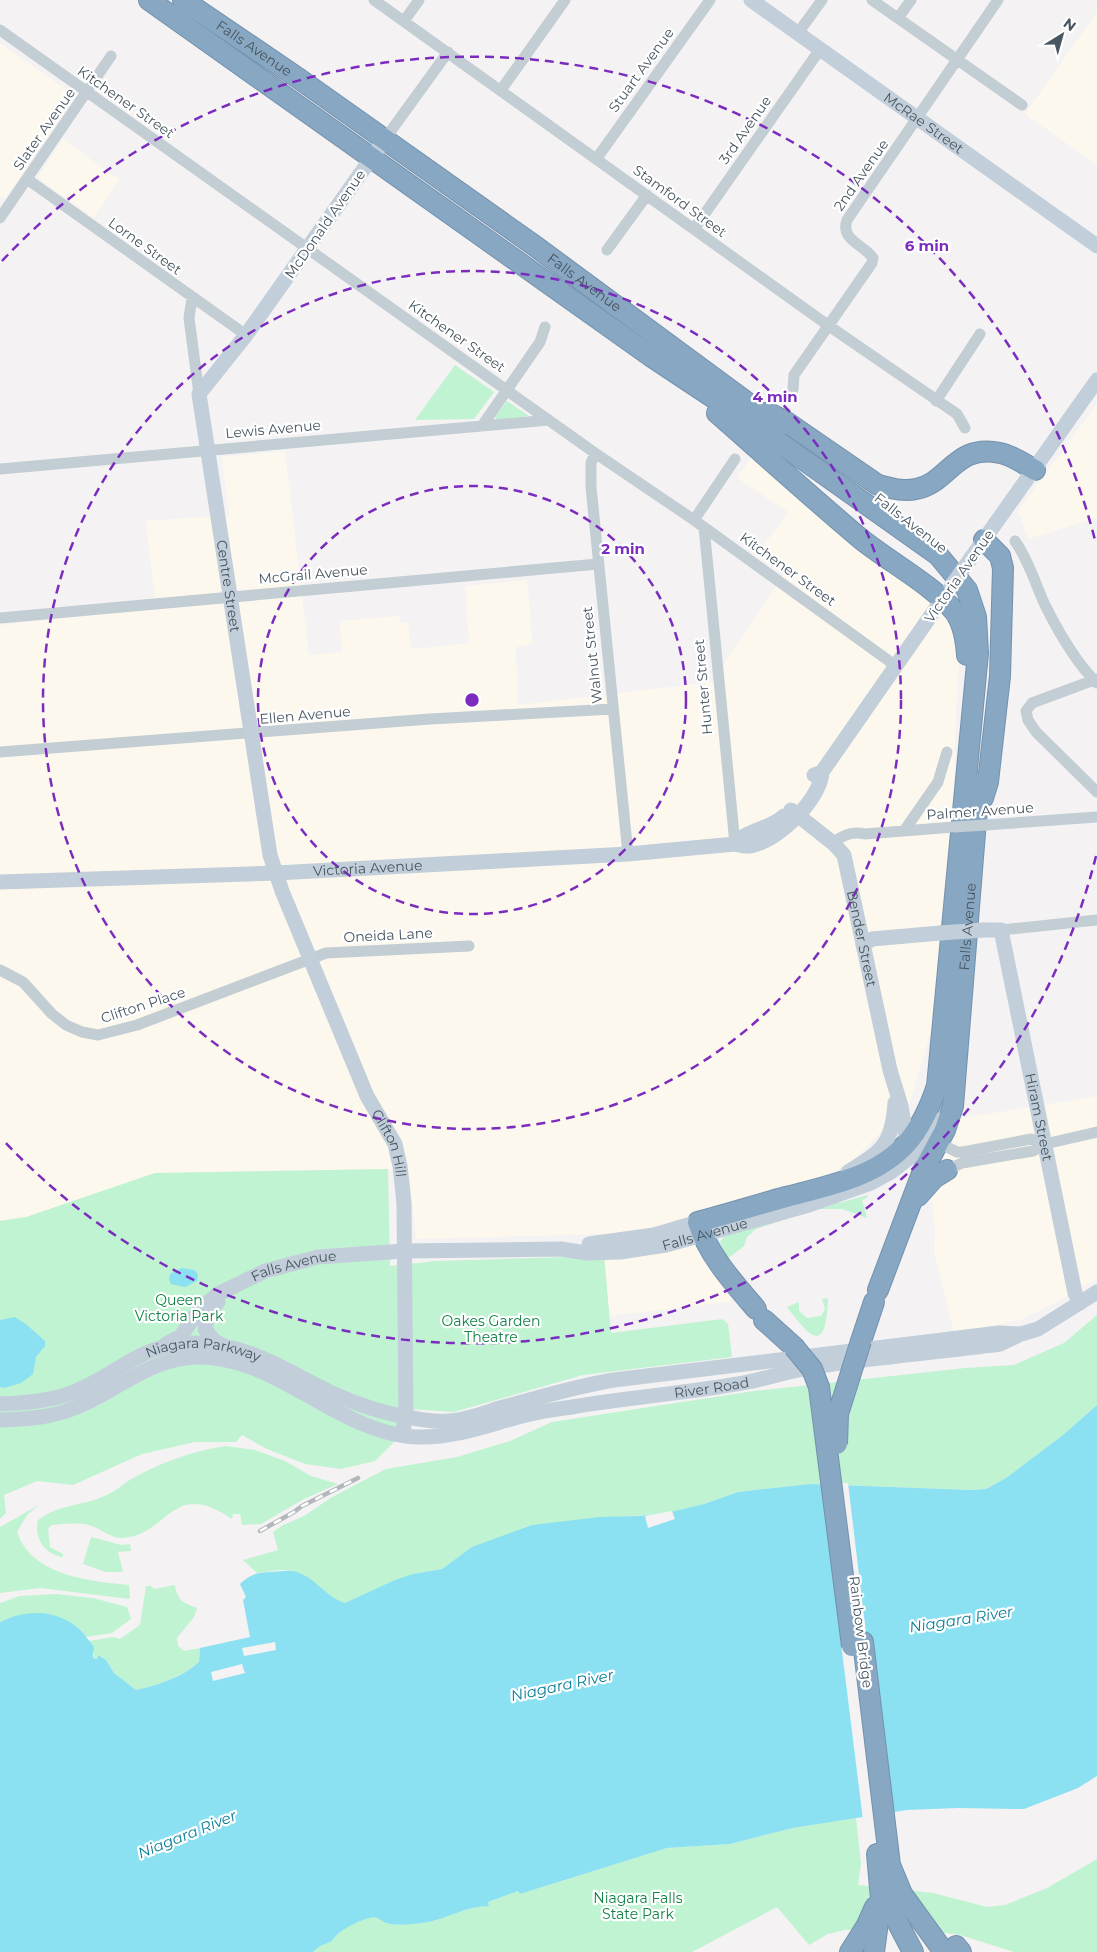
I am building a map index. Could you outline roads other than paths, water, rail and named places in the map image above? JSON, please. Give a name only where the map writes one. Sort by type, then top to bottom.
[{"type":"highway","name":"Falls Avenue","points":[[149,0],[652,357],[882,514],[938,555],[962,582],[967,590],[976,617],[978,653],[956,1054]]},
{"type":"highway","name":"Falls Avenue","points":[[183,0],[385,139],[563,266],[929,535],[953,556],[974,583],[986,612],[989,641],[970,820],[939,1076],[925,1117],[909,1151],[889,1159],[870,1170],[827,1186],[700,1228]]},
{"type":"highway","points":[[652,357],[862,540],[947,592],[966,638],[968,656],[957,790],[970,820]]},
{"type":"highway","points":[[747,403],[785,421],[878,485],[895,490],[916,489],[929,484],[961,458],[974,453],[1001,453],[1035,470]]},
{"type":"highway","points":[[970,820],[988,782],[1000,676],[1003,568],[1000,556],[984,540]]},
{"type":"highway","points":[[907,1212],[926,1165],[947,1139],[955,1096],[956,1054]]},
{"type":"highway","points":[[907,1212],[928,1184],[948,1170]]},
{"type":"highway","name":"Rainbow Bridge","points":[[897,1941],[894,1878],[887,1853],[836,1434],[838,1414],[861,1341],[907,1212]]},
{"type":"highway","name":"Rainbow Bridge","points":[[700,1228],[718,1262],[760,1315],[794,1347],[812,1369],[819,1387],[897,1941]]},
{"type":"main road","name":"McRae Street","points":[[751,0],[1097,246]]},
{"type":"main road","name":"McDonald Avenue","points":[[199,394],[246,335],[385,139]]},
{"type":"main road","name":"Victoria Avenue","points":[[0,882],[276,873],[628,854],[735,844],[750,846],[767,840],[787,827],[794,812],[821,782],[822,772],[947,592],[1095,386]]},
{"type":"main road","name":"Centre Street","points":[[199,394],[270,855],[276,873]]},
{"type":"main road","name":"Bender Street","points":[[794,812],[833,843],[844,855],[895,1092],[901,1106],[909,1151]]},
{"type":"main road","name":"Clifton Hill","points":[[276,873],[368,1096],[395,1144],[403,1181],[406,1417],[402,1434]]},
{"type":"main road","points":[[863,945],[872,939],[1001,930]]},
{"type":"main road","name":"Hiram Street","points":[[1001,930],[1075,1293],[1080,1303]]},
{"type":"main road","name":"Falls Avenue","points":[[147,1352],[176,1340],[187,1329],[204,1305],[218,1294],[276,1267],[318,1257],[404,1251],[561,1249],[700,1228],[809,1205],[871,1183],[909,1151],[926,1143],[942,1117],[956,1054]]},
{"type":"main road","name":"Bender Street","points":[[827,1186],[872,1156],[886,1142],[894,1123],[895,1092]]},
{"type":"main road","name":"Falls Avenue","points":[[225,1346],[208,1335],[206,1322],[211,1309],[238,1284]]},
{"type":"main road","name":"River Road","points":[[402,1434],[417,1437],[446,1435],[476,1430],[540,1412],[748,1382],[818,1366],[1000,1344],[1021,1334],[1038,1329],[1097,1292]]},
{"type":"main road","name":"River Road","points":[[406,1417],[449,1422],[606,1382],[999,1333],[1021,1334]]},
{"type":"main road","name":"Niagara Parkway","points":[[0,1404],[38,1402],[60,1396],[83,1388],[147,1352],[168,1346],[190,1344],[225,1346],[247,1352],[280,1365],[342,1398],[382,1412],[406,1417]]},
{"type":"main road","name":"Niagara Parkway","points":[[0,1420],[59,1413],[96,1398],[151,1367],[178,1359],[207,1357],[250,1366],[352,1418],[402,1434]]},
{"type":"street","name":"Stamford Street","points":[[374,0],[829,326],[957,414],[965,428]]},
{"type":"street","points":[[404,21],[419,0]]},
{"type":"street","points":[[501,90],[565,0]]},
{"type":"street","name":"Stuart Avenue","points":[[597,158],[710,0]]},
{"type":"street","points":[[798,33],[822,0]]},
{"type":"street","points":[[872,0],[1022,105]]},
{"type":"street","points":[[898,18],[911,0]]},
{"type":"street","name":"2nd Avenue","points":[[793,390],[794,375],[872,263],[873,258],[869,253],[849,239],[844,228],[847,220],[998,0]]},
{"type":"street","name":"Kitchener Street","points":[[0,30],[595,454],[694,520],[896,666]]},
{"type":"street","name":"3rd Avenue","points":[[694,229],[820,48]]},
{"type":"street","name":"McDonald Avenue","points":[[385,139],[448,52]]},
{"type":"street","name":"Slater Avenue","points":[[0,218],[112,56]]},
{"type":"street","name":"Lorne Street","points":[[27,179],[246,335]]},
{"type":"street","points":[[607,250],[647,196]]},
{"type":"street","name":"Centre Street","points":[[192,298],[189,318],[199,394]]},
{"type":"street","points":[[482,426],[540,342],[545,327]]},
{"type":"street","points":[[936,401],[980,334]]},
{"type":"street","name":"Lewis Avenue","points":[[0,469],[549,420]]},
{"type":"street","name":"Walnut Street","points":[[595,454],[591,463],[591,487],[628,854]]},
{"type":"street","points":[[694,520],[736,459]]},
{"type":"street","name":"Hunter Street","points":[[704,528],[735,844]]},
{"type":"street","points":[[1015,541],[1022,551],[1046,605],[1067,644],[1096,680],[1032,703],[1026,711],[1028,720],[1036,732],[1097,792]]},
{"type":"street","name":"McGrail Avenue","points":[[0,618],[598,564]]},
{"type":"street","name":"Ellen Avenue","points":[[0,752],[430,720],[613,709]]},
{"type":"street","points":[[904,831],[938,782],[947,752]]},
{"type":"street","name":"Palmer Avenue","points":[[833,843],[839,838],[857,832],[864,834],[904,831],[970,820],[1097,817]]},
{"type":"street","points":[[1001,930],[1097,920]]},
{"type":"street","name":"Oneida Lane","points":[[310,958],[326,953],[469,946]]},
{"type":"street","name":"Clifton Place","points":[[0,970],[23,982],[52,1014],[66,1025],[82,1032],[98,1035],[114,1033],[146,1022],[310,958]]},
{"type":"street","points":[[948,1170],[974,1161],[1032,1151],[1045,1144],[1097,1132]]},
{"type":"street","points":[[947,1139],[956,1152],[1030,1139],[1045,1144]]},
{"type":"water","points":[[182,1268],[194,1270],[198,1274],[197,1281],[185,1287],[171,1284],[170,1274]]},
{"type":"water","points":[[15,1317],[45,1341],[45,1346],[36,1357],[33,1374],[21,1383],[4,1388],[0,1387],[0,1320]]},
{"type":"water","name":"Niagara River","points":[[1097,1405],[1097,1776],[1078,1788],[1024,1809],[958,1808],[907,1810],[793,1828],[730,1844],[667,1848],[520,1894],[518,1891],[488,1902],[489,1906],[472,1908],[431,1921],[413,1924],[390,1924],[372,1917],[348,1927],[331,1942],[320,1946],[313,1952],[0,1952],[0,1622],[22,1614],[34,1613],[56,1616],[66,1620],[85,1635],[94,1648],[94,1659],[97,1659],[98,1655],[106,1660],[114,1673],[136,1690],[161,1683],[186,1672],[199,1662],[200,1648],[250,1637],[243,1600],[246,1597],[240,1584],[246,1578],[256,1574],[286,1571],[299,1573],[313,1581],[331,1596],[345,1603],[395,1580],[413,1574],[442,1569],[472,1547],[532,1525],[600,1517],[666,1513],[704,1504],[738,1492],[810,1484],[986,1489],[1006,1478],[1063,1435]]},
{"type":"railway","points":[[260,1531],[302,1506],[358,1478]]},
{"type":"park label","name":"Queen Victoria Park","points":[[179,1308]]},
{"type":"park label","name":"Oakes Garden Theatre","points":[[491,1329]]},
{"type":"park label","name":"Niagara Falls State Park","points":[[638,1906]]}]
